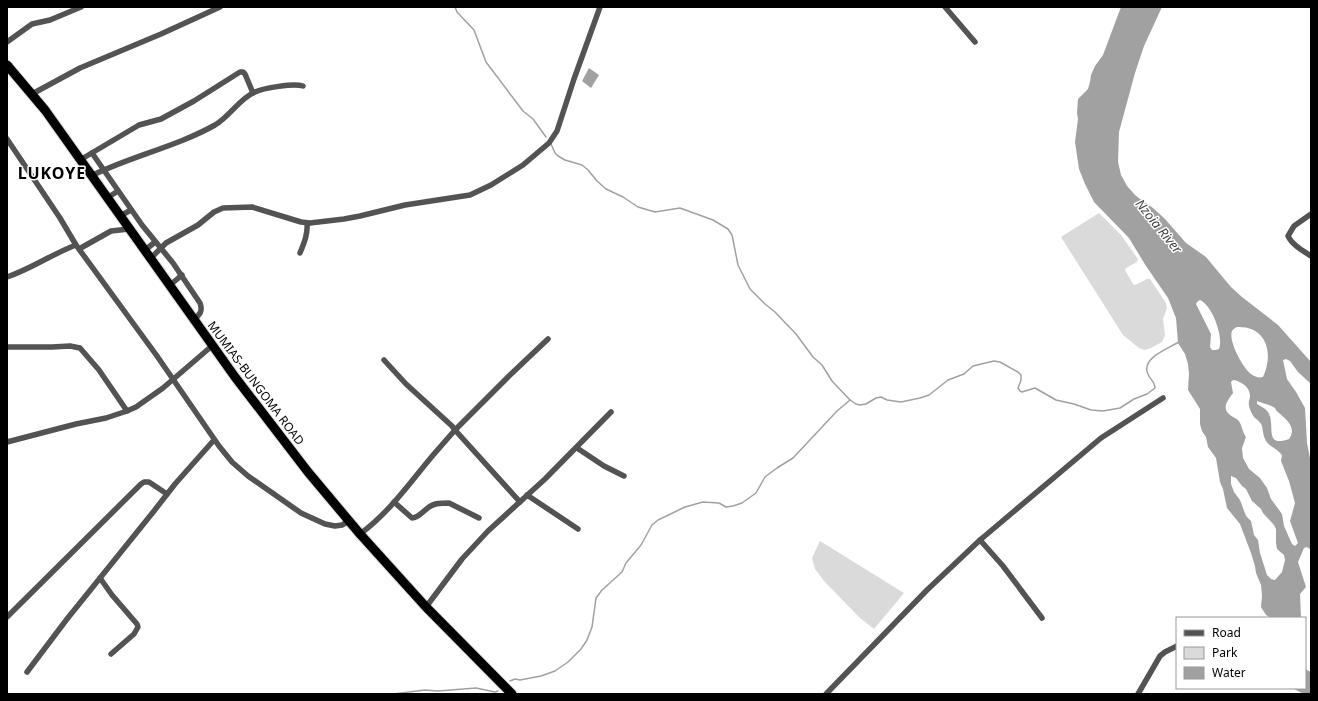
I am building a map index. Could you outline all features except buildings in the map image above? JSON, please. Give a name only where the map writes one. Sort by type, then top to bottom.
[{"type":"highway","name":"MUMIAS-BUNGOMA ROAD","points":[[7,64],[32,94],[169,286],[283,441],[360,534],[426,607],[512,694]]},
{"type":"street","points":[[7,42],[32,24],[50,20],[81,7]]},
{"type":"street","points":[[32,94],[80,68],[220,7]]},
{"type":"street","points":[[147,255],[175,237],[198,225],[214,212],[224,208],[252,207],[306,223],[360,216],[405,206],[470,195],[491,186],[523,165],[553,139],[600,7]]},
{"type":"street","points":[[945,7],[976,42]]},
{"type":"street","points":[[80,160],[139,125],[161,119],[194,101],[240,72],[245,74],[253,93]]},
{"type":"street","points":[[91,176],[104,169],[182,140],[215,125],[253,93],[293,84],[303,86]]},
{"type":"street","points":[[7,140],[78,247],[158,356],[214,440],[232,462],[248,476],[301,513],[325,524],[335,526],[342,525],[349,521]]},
{"type":"street","points":[[92,153],[131,210],[182,275],[202,308],[201,313],[194,320]]},
{"type":"street","points":[[107,198],[118,190]]},
{"type":"street","points":[[120,216],[131,210]]},
{"type":"street","points":[[1311,214],[1294,226],[1288,236],[1296,246],[1311,256]]},
{"type":"street","points":[[300,253],[307,236],[306,223]]},
{"type":"street","points":[[7,277],[49,257],[78,247],[111,231],[130,231],[142,224]]},
{"type":"street","points":[[147,255],[155,242]]},
{"type":"street","points":[[169,286],[182,275]]},
{"type":"street","points":[[360,534],[378,519],[409,486],[455,430],[548,339]]},
{"type":"street","points":[[7,442],[76,424],[106,418],[136,407],[155,394],[213,345]]},
{"type":"street","points":[[7,347],[70,346],[80,348],[98,370],[127,411]]},
{"type":"street","points":[[384,360],[406,384],[451,425],[520,502]]},
{"type":"street","points":[[826,694],[927,590],[980,540],[1101,438],[1163,398]]},
{"type":"street","points":[[426,607],[466,554],[488,531],[577,448],[611,412]]},
{"type":"street","points":[[27,672],[167,494],[214,440]]},
{"type":"street","points":[[577,448],[604,466],[624,476]]},
{"type":"street","points":[[7,617],[141,484],[144,482],[149,482],[167,494]]},
{"type":"street","points":[[527,495],[578,529]]},
{"type":"street","points":[[394,502],[412,518],[417,517],[432,505],[444,503],[449,503],[479,518]]},
{"type":"street","points":[[980,540],[1042,618]]},
{"type":"street","points":[[100,578],[112,595],[137,624],[138,628],[134,634],[111,654]]},
{"type":"street","points":[[1138,694],[1160,656],[1176,646]]},
{"type":"green space","points":[[1099,213],[1121,235],[1138,259],[1137,262],[1125,270],[1133,284],[1135,285],[1150,279],[1166,303],[1167,308],[1163,319],[1165,335],[1162,342],[1151,348],[1144,350],[1139,348],[1123,335],[1061,237]]},
{"type":"green space","points":[[820,541],[904,593],[874,629],[860,618],[824,581],[815,569],[812,558]]},
{"type":"water","name":"Nzoia River","points":[[1121,7],[1162,7],[1144,46],[1119,132],[1118,162],[1121,175],[1127,186],[1136,196],[1165,219],[1186,243],[1206,257],[1231,287],[1242,297],[1278,325],[1311,362],[1311,384],[1298,372],[1290,361],[1286,359],[1283,360],[1287,379],[1305,408],[1307,443],[1311,463],[1311,550],[1307,547],[1304,548],[1298,562],[1306,587],[1300,594],[1301,617],[1269,617],[1266,615],[1261,607],[1261,585],[1251,553],[1240,524],[1227,508],[1220,482],[1216,458],[1208,447],[1206,437],[1200,424],[1200,409],[1188,390],[1188,364],[1185,354],[1178,343],[1176,318],[1168,298],[1129,238],[1094,202],[1079,169],[1075,142],[1078,119],[1078,99],[1088,89],[1091,75],[1095,66],[1103,55]],"holes":[[[1200,300],[1209,308],[1216,322],[1220,337],[1219,349],[1212,350],[1210,347],[1211,334],[1196,304]],[[1237,327],[1255,331],[1261,336],[1265,343],[1268,351],[1268,359],[1263,377],[1257,377],[1251,374],[1240,360],[1234,347],[1231,335],[1232,330]],[[1233,380],[1242,383],[1247,387],[1250,393],[1250,409],[1254,417],[1261,424],[1265,439],[1282,455],[1281,461],[1289,481],[1295,503],[1290,521],[1298,543],[1295,546],[1292,544],[1284,526],[1282,514],[1271,499],[1267,488],[1260,478],[1249,469],[1243,458],[1242,448],[1246,437],[1237,419],[1230,415],[1226,410],[1226,404],[1233,393],[1231,382]],[[1257,401],[1275,408],[1288,421],[1292,431],[1289,439],[1281,441],[1273,438],[1269,414],[1266,409],[1257,404]],[[1231,476],[1236,478],[1246,489],[1252,501],[1261,509],[1276,529],[1277,549],[1284,555],[1285,560],[1282,572],[1275,580],[1271,579],[1267,575],[1260,553],[1258,540],[1254,535],[1251,521],[1246,516],[1240,500],[1234,492],[1231,484]]]},
{"type":"water","points":[[589,68],[599,75],[591,88],[582,81]]},
{"type":"water","points":[[1306,669],[1311,672],[1311,694],[1304,694],[1294,689],[1306,689]]},
{"type":"waterway","points":[[455,7],[457,12],[474,30],[486,62],[523,111],[533,119],[546,137]]},
{"type":"waterway","points":[[551,144],[558,156],[565,160],[582,165],[606,189],[623,197],[638,207],[655,212],[680,208],[713,220],[728,229],[732,235],[738,265],[750,289],[796,334],[813,357],[822,365],[832,381],[850,400],[856,404],[866,404],[876,398],[881,397],[887,400],[901,402],[920,398],[929,395],[948,380],[964,374],[973,366],[994,361],[1000,362],[1021,375],[1018,388],[1022,392],[1035,388],[1056,400],[1091,410],[1103,411],[1120,408],[1134,399],[1147,394],[1155,388],[1154,383],[1147,371],[1149,361],[1153,357],[1179,342]]},
{"type":"waterway","points":[[510,681],[541,676],[555,671],[568,662],[581,649],[587,640],[592,627],[596,598],[602,590],[622,572],[626,563],[641,545],[652,525],[658,520],[685,507],[703,502],[719,503],[726,507],[742,503],[756,493],[765,477],[793,458],[837,411],[850,400]]},
{"type":"waterway","points":[[393,694],[425,690],[438,691],[476,688],[495,692],[498,691]]},
{"type":"district","name":"LUKOYE","points":[[52,173]]}]
